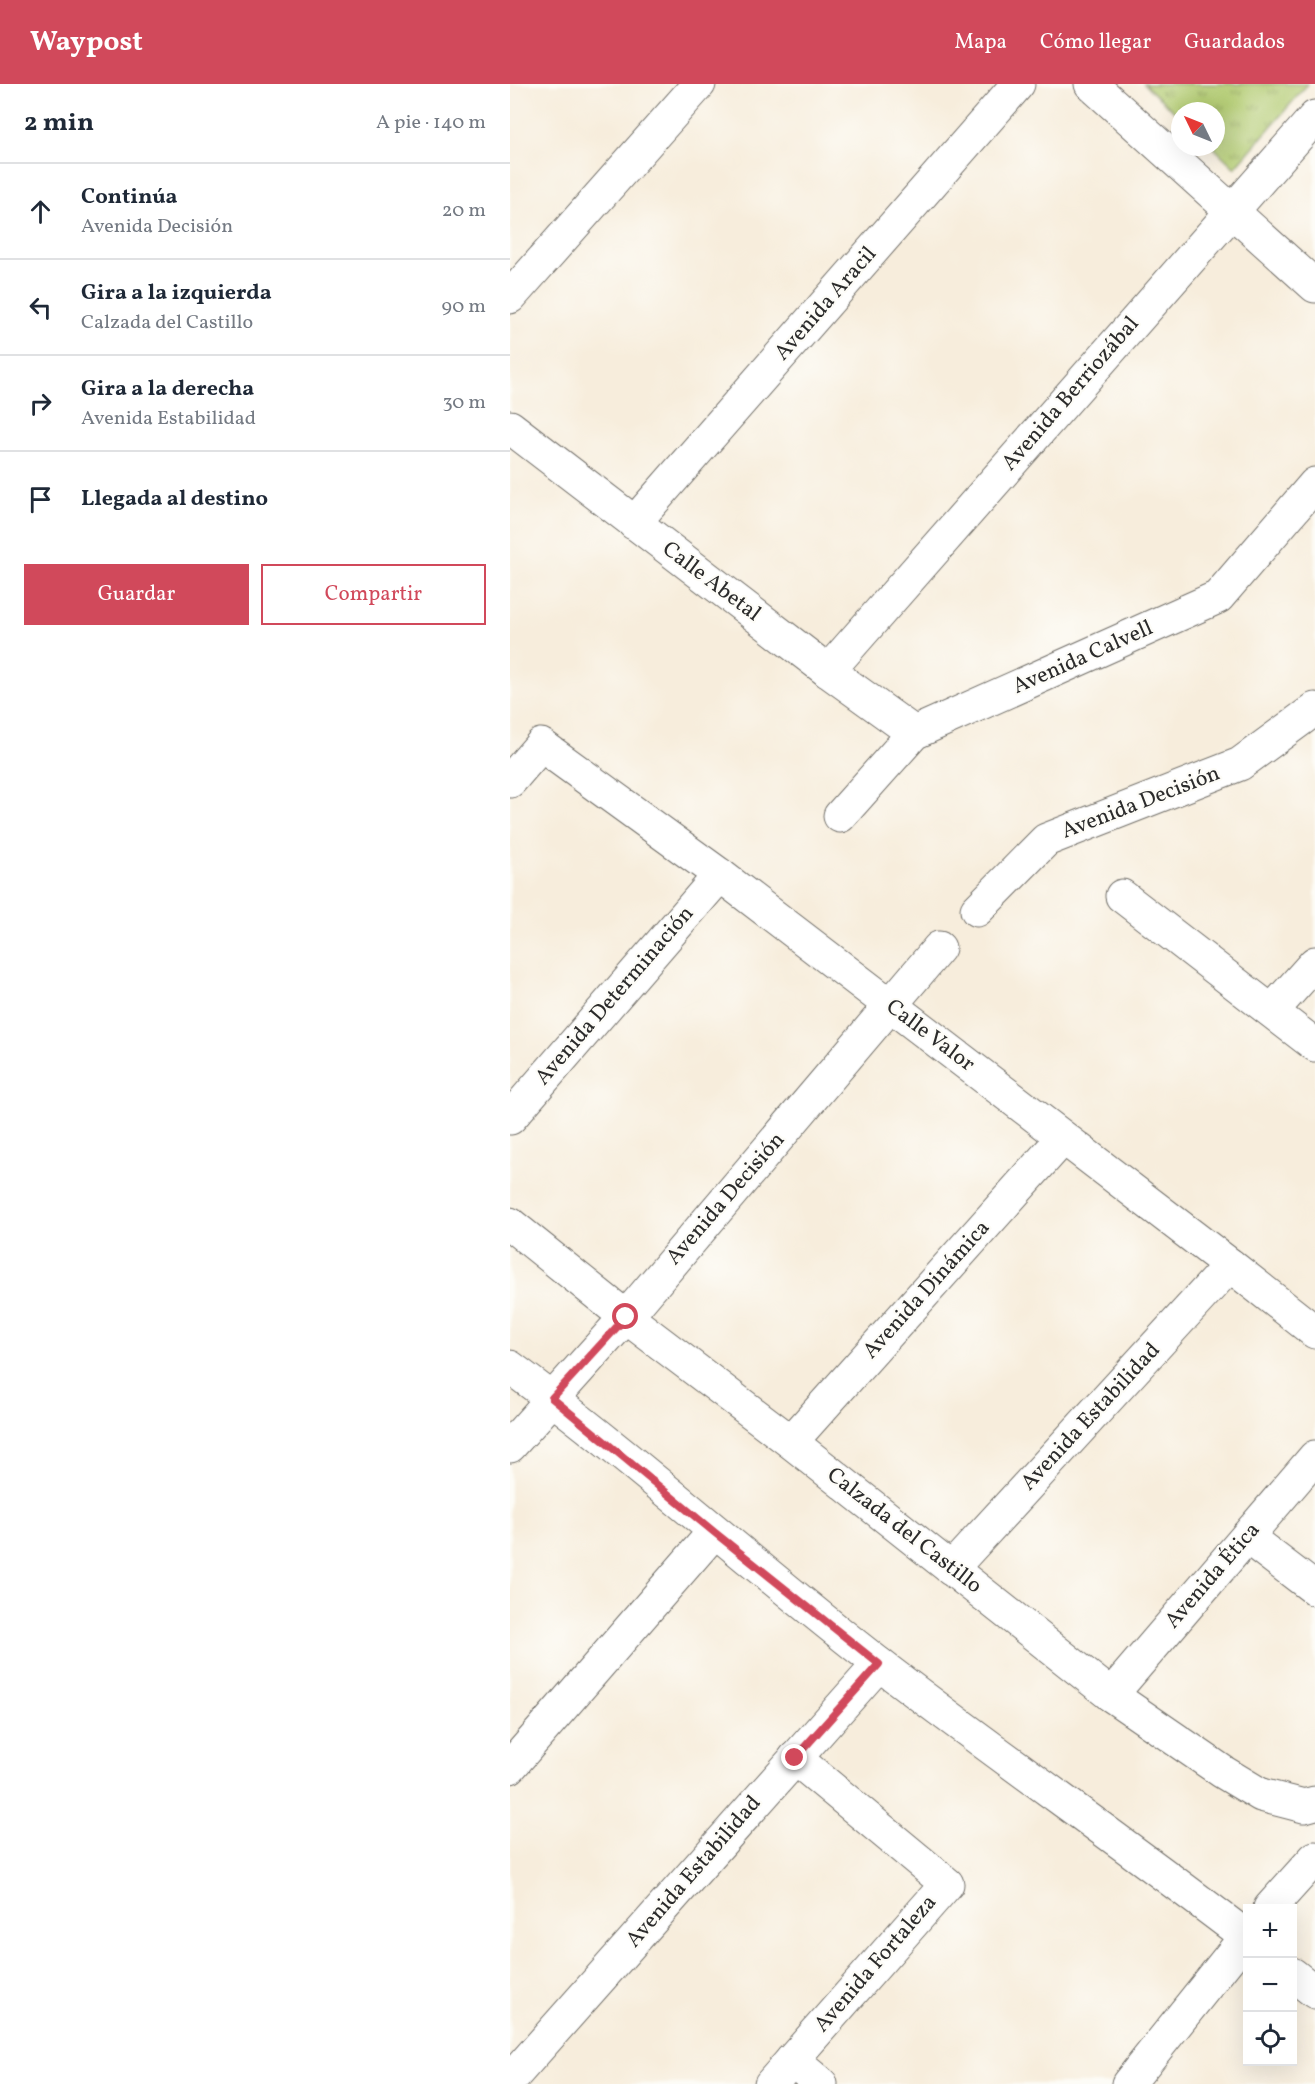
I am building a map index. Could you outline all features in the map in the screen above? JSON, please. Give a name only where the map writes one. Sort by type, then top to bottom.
[{"type":"street","points":[[510,297],[699,84]]},
{"type":"street","name":"Avenida Aracil","points":[[634,523],[1018,84]]},
{"type":"street","points":[[1091,84],[1315,286]]},
{"type":"street","name":"Avenida Berriozábal","points":[[828,671],[1315,117]]},
{"type":"street","name":"Calle Abetal","points":[[510,427],[828,671],[914,734]]},
{"type":"street","name":"Avenida Calvell","points":[[840,816],[914,734],[1218,597],[1315,484]]},
{"type":"street","name":"Avenida Decisión","points":[[977,910],[1046,840],[1240,764],[1315,709]]},
{"type":"street","name":"Calle Valor","points":[[510,781],[541,745],[720,875],[1315,1332]]},
{"type":"street","name":"Avenida Determinación","points":[[510,1118],[720,875]]},
{"type":"street","points":[[1122,896],[1315,1045]]},
{"type":"street","name":"Avenida Decisión","points":[[510,1446],[626,1317],[939,948]]},
{"type":"street","points":[[1272,1011],[1315,963]]},
{"type":"street","name":"Avenida Dinámica","points":[[791,1442],[1063,1138]]},
{"type":"street","name":"Calzada del Castillo","points":[[510,1224],[1111,1695],[1223,1772],[1262,1795],[1311,1808]]},
{"type":"street","name":"Avenida Estabilidad","points":[[951,1569],[1230,1265]]},
{"type":"street","points":[[510,1367],[552,1398],[879,1664],[1243,1933]]},
{"type":"street","name":"Avenida Ética","points":[[1111,1695],[1315,1457]]},
{"type":"street","points":[[510,1767],[714,1532]]},
{"type":"street","points":[[1247,1537],[1315,1589]]},
{"type":"street","name":"Avenida Estabilidad","points":[[510,2080],[879,1664]]},
{"type":"street","name":"Avenida Fortaleza","points":[[771,2084],[947,1884],[795,1758]]},
{"type":"street","points":[[1274,1904],[1315,1858]]},
{"type":"street","points":[[1128,2084],[1243,1941]]},
{"type":"street","points":[[1297,1977],[1315,1992]]},
{"type":"street","points":[[792,2060],[821,2084]]},
{"type":"green space","points":[[1144,84],[1308,84],[1235,168],[1222,156],[1225,156],[1225,102],[1171,102],[1171,109]]},
{"type":"route","points":[[626,1317],[552,1398],[879,1664],[795,1758]]}]
